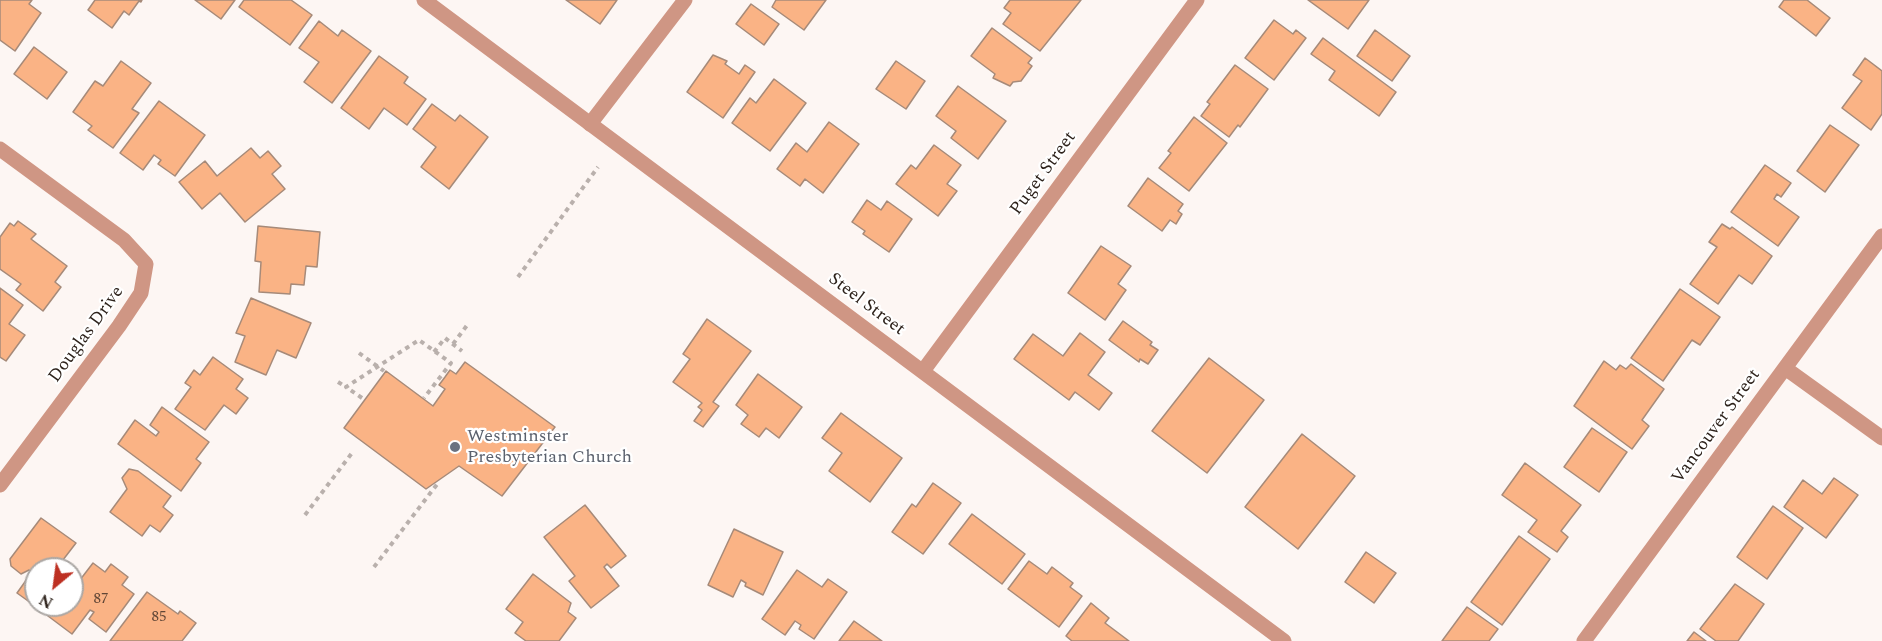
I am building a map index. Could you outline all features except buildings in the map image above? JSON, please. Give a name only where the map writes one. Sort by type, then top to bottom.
[{"type":"street","name":"Steel Street","points":[[424,0],[1284,641]]},
{"type":"street","points":[[590,124],[685,0]]},
{"type":"street","name":"Puget Street","points":[[923,372],[1197,0]]},
{"type":"street","name":"Douglas Drive","points":[[0,149],[124,240],[146,264],[141,293],[119,326],[0,485]]},
{"type":"street","name":"Vancouver Street","points":[[1584,641],[1882,236]]},
{"type":"street","points":[[1785,368],[1882,438]]},
{"type":"path","points":[[518,276],[598,167]]},
{"type":"path","points":[[453,344],[468,324]]},
{"type":"path","points":[[434,352],[445,338],[462,351]]},
{"type":"path","points":[[346,387],[418,340],[451,363],[424,398]]},
{"type":"path","points":[[359,353],[384,371]]},
{"type":"path","points":[[338,382],[362,398]]},
{"type":"path","points":[[305,515],[352,453]]},
{"type":"path","points":[[374,567],[438,483]]},
{"type":"place","name":"Westminster Presbyterian Church","points":[[455,447]]}]
